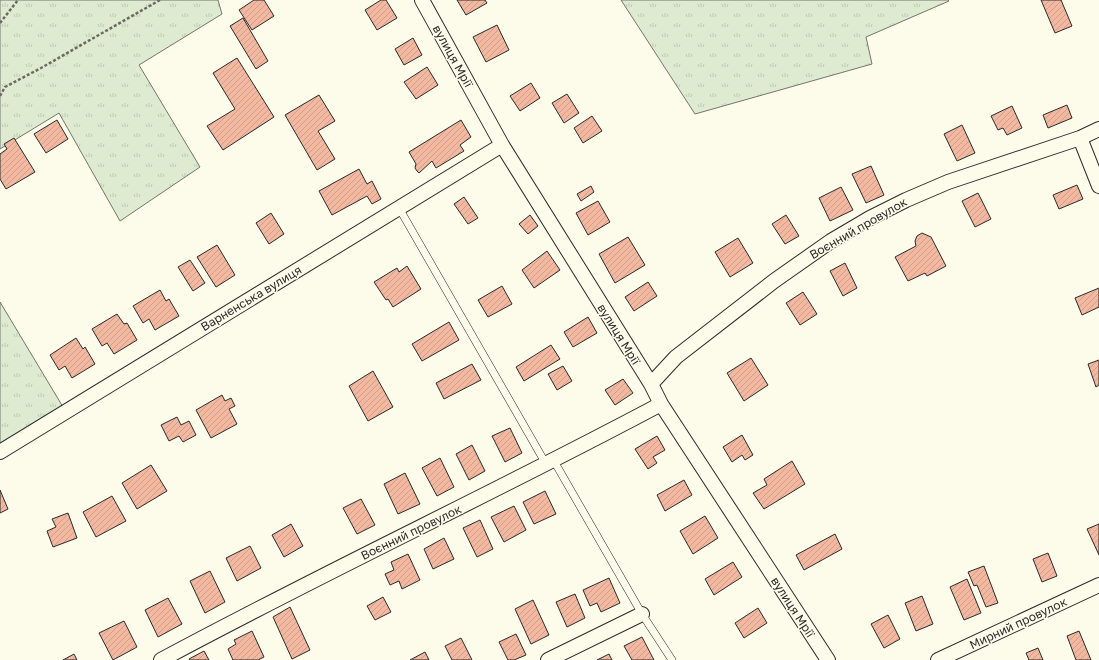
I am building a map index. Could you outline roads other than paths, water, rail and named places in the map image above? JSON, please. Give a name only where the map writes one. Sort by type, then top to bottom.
[{"type":"street","name":"вулиця Мрії","points":[[422,0],[502,145],[651,384],[661,404],[828,660]]},
{"type":"street","name":"Воєнний провулок","points":[[651,384],[676,357],[774,281],[831,241],[870,218],[906,200],[948,182],[1080,138],[1099,129]]},
{"type":"street","points":[[1080,138],[1099,186]]},
{"type":"street","name":"Варненська вулиця","points":[[0,452],[187,336],[300,270],[502,145]]},
{"type":"street","name":"Воєнний провулок","points":[[161,660],[266,604],[550,463],[661,404]]},
{"type":"street","name":"Мирний провулок","points":[[938,660],[1099,585]]},
{"type":"street","points":[[548,660],[642,614]]},
{"type":"lane","points":[[399,208],[550,463],[642,614],[672,660]]}]
